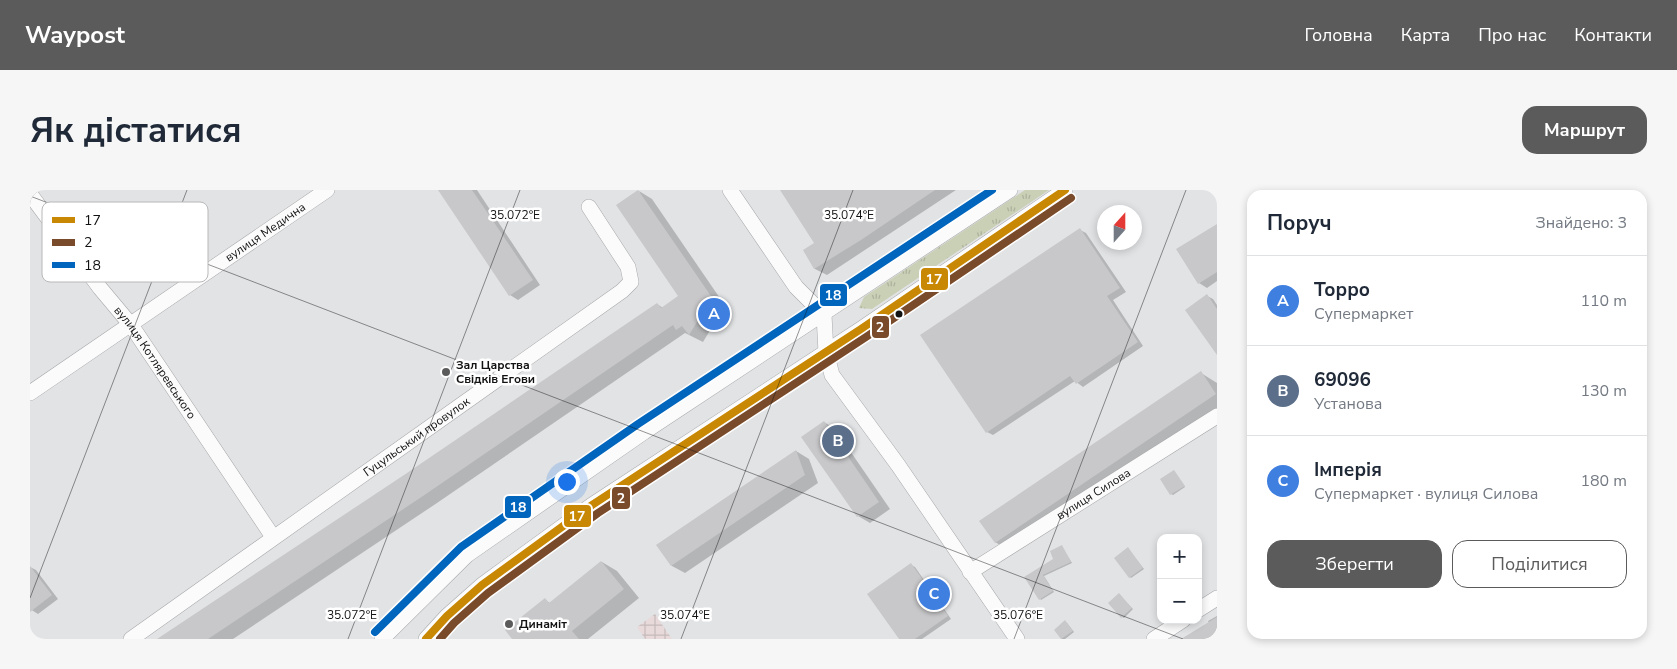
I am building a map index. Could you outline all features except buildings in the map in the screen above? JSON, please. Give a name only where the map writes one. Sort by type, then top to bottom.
[{"type":"street","name":"вулиця Медична","points":[[208,272],[327,190]]},
{"type":"street","points":[[730,190],[796,286],[824,315],[826,352],[832,375],[898,465],[1016,639]]},
{"type":"street","points":[[382,639],[467,555],[644,432],[824,315],[1010,190]]},
{"type":"street","points":[[426,639],[447,616],[482,585],[585,510],[826,352],[1064,190]]},
{"type":"street","name":"вулиця Котляревського","points":[[30,194],[42,210]]},
{"type":"street","name":"Гуцульський провулок","points":[[131,639],[622,291],[631,282],[628,267],[589,207]]},
{"type":"street","name":"вулиця Котляревського","points":[[95,282],[131,325],[274,537]]},
{"type":"street","name":"вулиця Медична","points":[[30,393],[193,282]]},
{"type":"street","name":"вулиця Силова","points":[[970,572],[1217,416]]},
{"type":"street","points":[[1202,607],[1217,598]]},
{"type":"street","points":[[1154,639],[1177,624]]},
{"type":"shaded area","points":[[655,614],[672,639],[645,639],[637,627]]},
{"type":"green space","points":[[1025,190],[1049,190],[872,309],[859,308],[864,297]]},
{"type":"transit line","name":"18","points":[[375,632],[461,547],[638,424],[992,190]]},
{"type":"transit line","name":"17","points":[[426,639],[447,616],[482,585],[592,505],[861,329],[1065,190]]},
{"type":"transit line","name":"2","points":[[440,639],[454,623],[488,593],[598,513],[866,337],[1071,198]]},
{"type":"place","name":"Торро","points":[[714,314]]},
{"type":"place","name":"Зал Царства Свiдкiв Егови","points":[[446,372]]},
{"type":"place","name":"69096","points":[[838,441]]},
{"type":"place","name":"Імперія","points":[[934,594]]},
{"type":"place","name":"Динаміт","points":[[509,624]]}]
